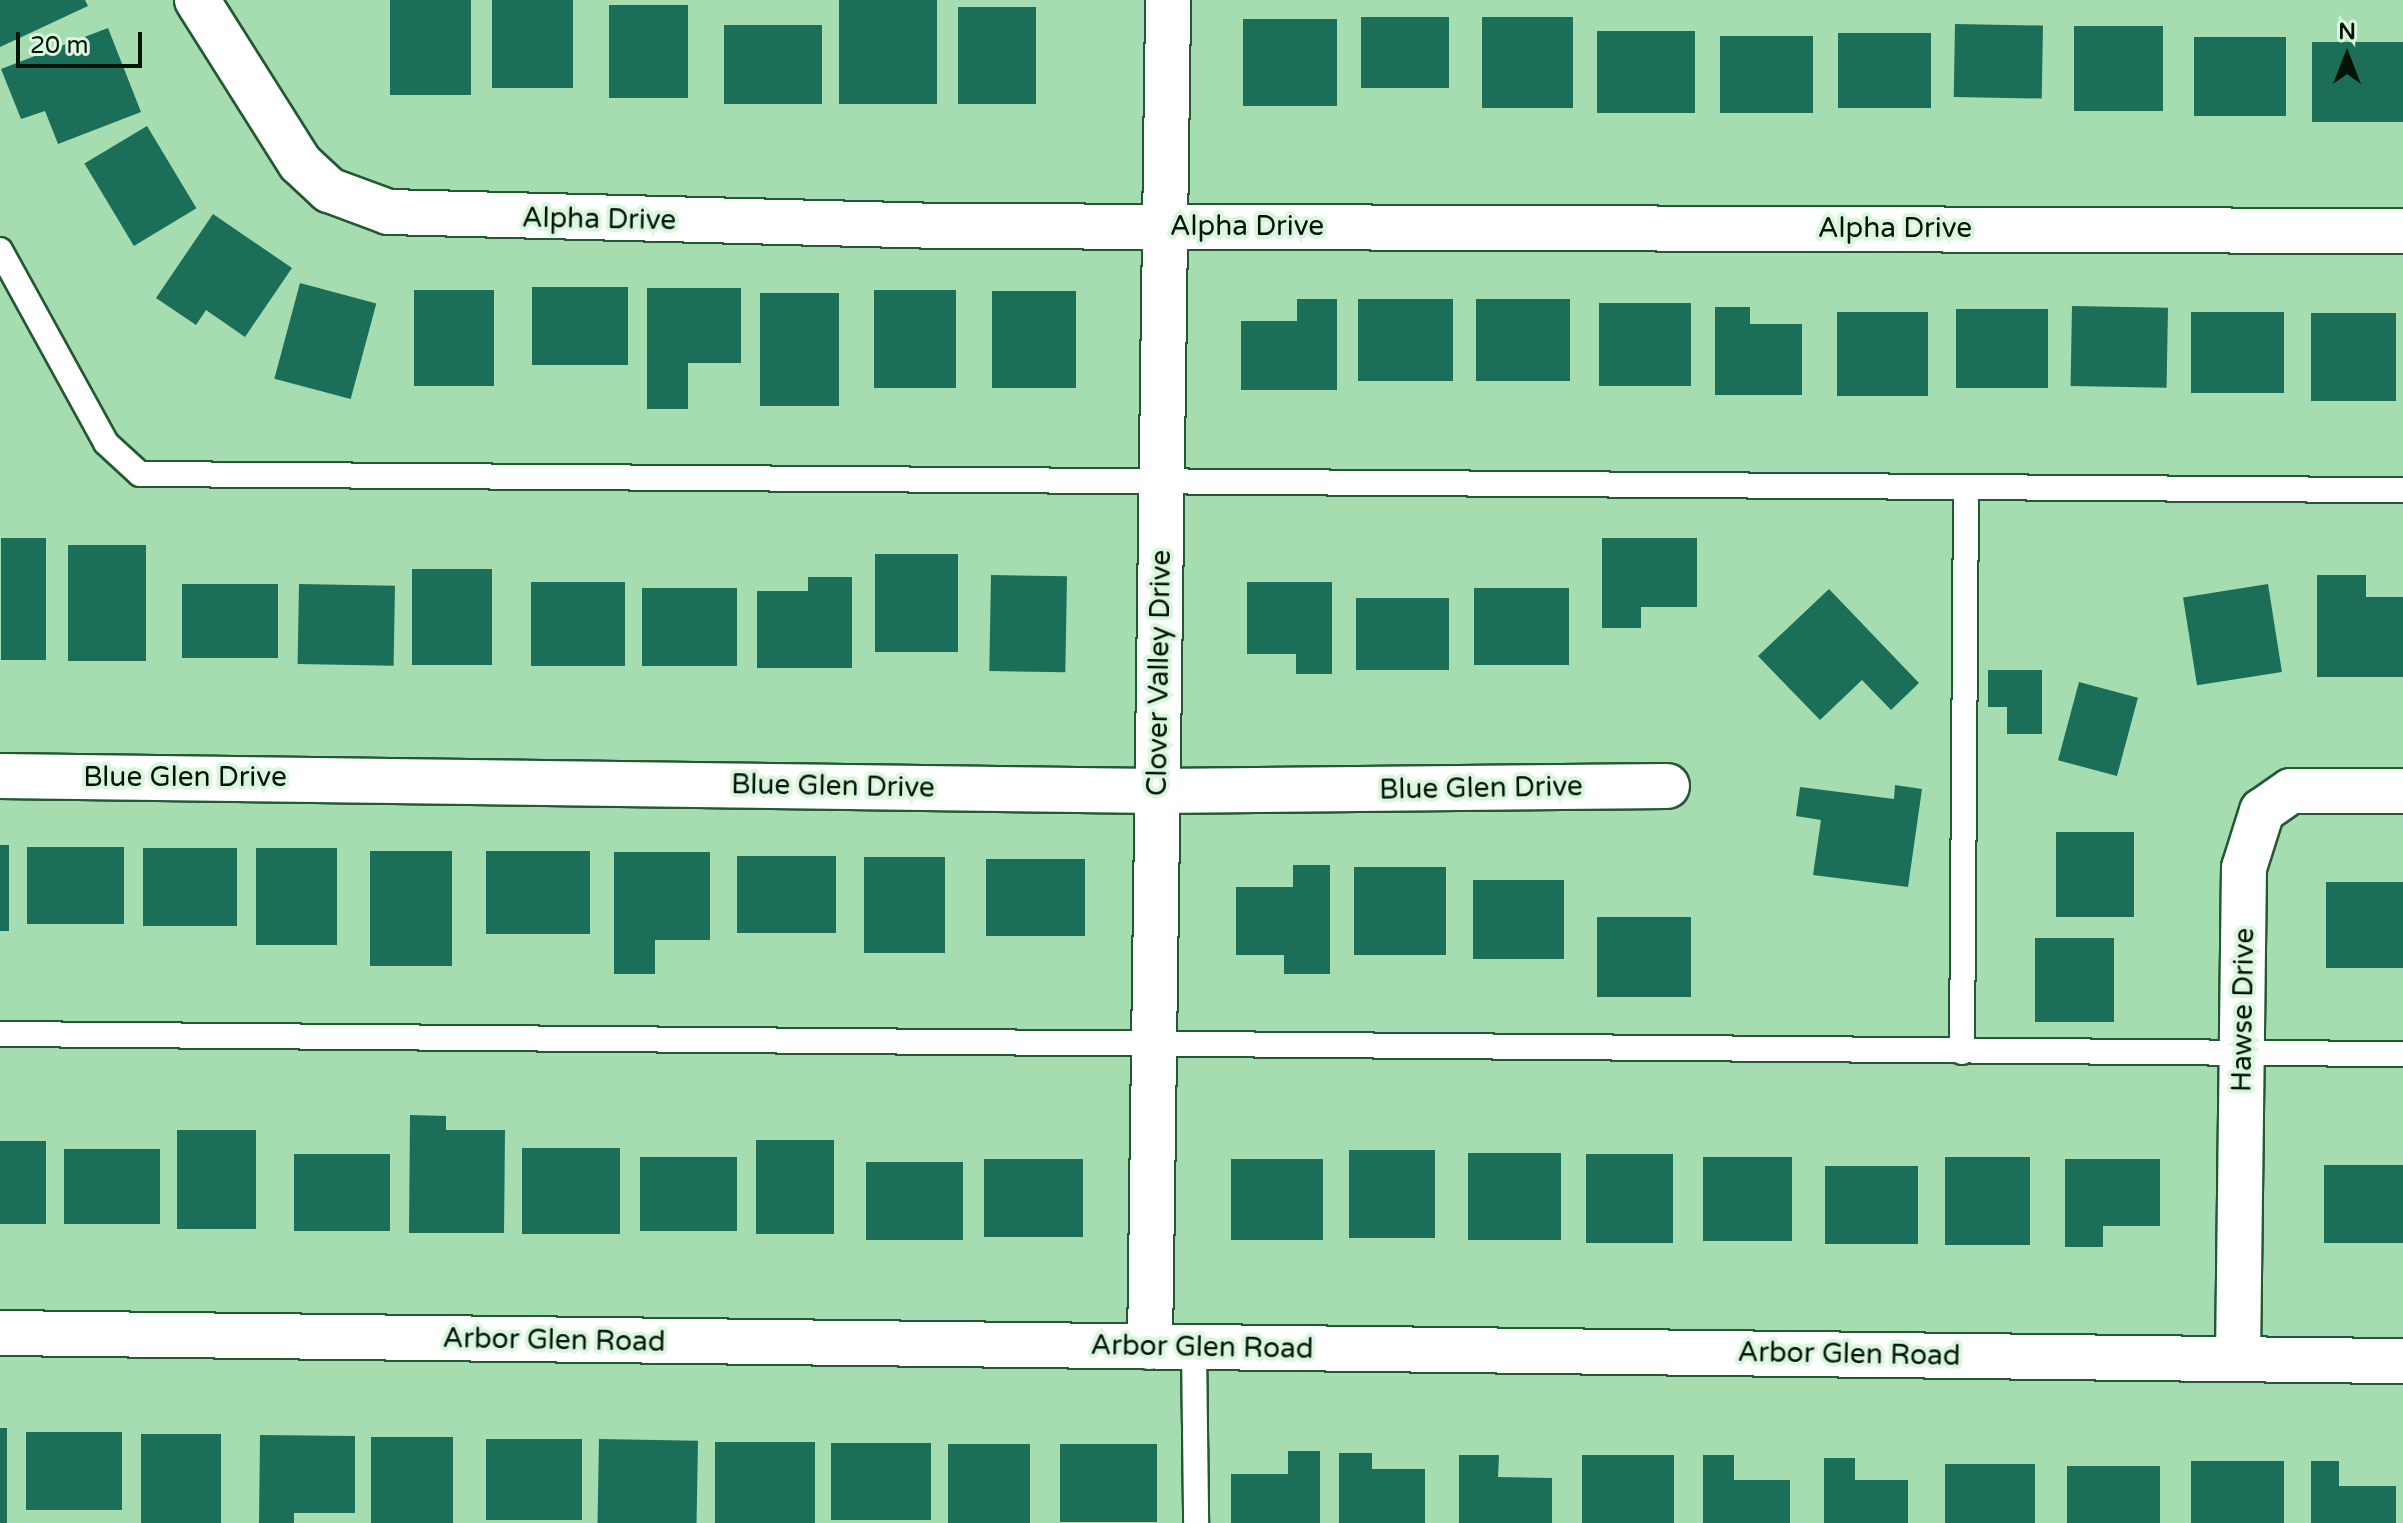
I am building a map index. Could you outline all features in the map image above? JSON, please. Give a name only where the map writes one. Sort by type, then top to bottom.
[{"type":"street","name":"Clover Valley Drive","points":[[1150,1347],[1168,0]]},
{"type":"street","name":"Alpha Drive","points":[[209,4],[300,163],[329,190],[388,212],[1165,226],[2403,231]]},
{"type":"street","name":"Blue Glen Drive","points":[[0,776],[1157,791],[1667,786]]},
{"type":"street","name":"Hawse Drive","points":[[2238,1358],[2244,868],[2262,811],[2291,791],[2403,791]]},
{"type":"street","name":"Arbor Glen Road","points":[[0,1333],[2403,1361]]},
{"type":"lane","points":[[0,250],[106,443],[140,474],[2403,490]]},
{"type":"lane","points":[[1962,1052],[1966,487]]},
{"type":"lane","points":[[0,1034],[1154,1049],[2403,1054]]},
{"type":"lane","points":[[1194,1347],[1196,1523]]},
{"type":"building","points":[[0,0],[85,0],[88,6],[0,47]]},
{"type":"building","points":[[390,0],[471,0],[471,95],[390,95]]},
{"type":"building","points":[[492,0],[573,0],[573,88],[492,88]]},
{"type":"building","points":[[839,0],[937,0],[937,104],[839,104]]},
{"type":"building","points":[[609,5],[688,5],[688,98],[609,98]]},
{"type":"building","points":[[958,7],[1036,7],[1036,104],[958,104]]},
{"type":"building","points":[[1361,17],[1449,17],[1449,88],[1361,88]]},
{"type":"building","points":[[1482,17],[1573,17],[1573,108],[1482,108]]},
{"type":"building","points":[[1243,19],[1337,19],[1337,106],[1243,106]]},
{"type":"building","points":[[1955,24],[2043,26],[2042,99],[1954,97]]},
{"type":"building","points":[[724,25],[822,25],[822,104],[724,104]]},
{"type":"building","points":[[2074,26],[2163,26],[2163,111],[2074,111]]},
{"type":"building","points":[[108,28],[141,112],[58,144],[45,111],[21,119],[1,69]]},
{"type":"building","points":[[1597,31],[1695,31],[1695,113],[1597,113]]},
{"type":"building","points":[[1838,33],[1931,33],[1931,108],[1838,108]]},
{"type":"building","points":[[1720,36],[1813,36],[1813,113],[1720,113]]},
{"type":"building","points":[[2194,37],[2286,37],[2286,116],[2194,116]]},
{"type":"building","points":[[2312,42],[2403,42],[2403,122],[2312,122]]},
{"type":"building","points":[[147,126],[196,208],[134,246],[84,164]]},
{"type":"building","points":[[213,214],[292,268],[245,337],[206,310],[196,325],[156,298]]},
{"type":"building","points":[[300,283],[376,303],[351,399],[274,379]]},
{"type":"building","points":[[532,287],[628,287],[628,365],[532,365]]},
{"type":"building","points":[[647,288],[741,288],[741,363],[688,363],[688,409],[647,409]]},
{"type":"building","points":[[414,290],[494,290],[494,386],[414,386]]},
{"type":"building","points":[[874,290],[956,290],[956,388],[874,388]]},
{"type":"building","points":[[992,291],[1076,291],[1076,388],[992,388]]},
{"type":"building","points":[[760,293],[839,293],[839,406],[760,406]]},
{"type":"building","points":[[1297,299],[1337,299],[1337,390],[1241,390],[1241,321],[1297,321]]},
{"type":"building","points":[[1358,299],[1453,299],[1453,381],[1358,381]]},
{"type":"building","points":[[1476,299],[1570,299],[1570,381],[1476,381]]},
{"type":"building","points":[[1599,303],[1691,303],[1691,386],[1599,386]]},
{"type":"building","points":[[2072,306],[2168,308],[2167,388],[2071,386]]},
{"type":"building","points":[[1715,307],[1750,307],[1750,324],[1802,324],[1802,395],[1715,395]]},
{"type":"building","points":[[1956,309],[2048,309],[2048,388],[1956,388]]},
{"type":"building","points":[[1837,312],[1928,312],[1928,396],[1837,396]]},
{"type":"building","points":[[2191,312],[2284,312],[2284,393],[2191,393]]},
{"type":"building","points":[[2311,313],[2396,313],[2396,401],[2311,401]]},
{"type":"building","points":[[1,538],[46,538],[46,660],[1,660]]},
{"type":"building","points":[[1602,538],[1697,538],[1697,607],[1641,607],[1641,628],[1602,628]]},
{"type":"building","points":[[68,545],[146,545],[146,661],[68,661]]},
{"type":"building","points":[[875,554],[958,554],[958,652],[875,652]]},
{"type":"building","points":[[412,569],[492,569],[492,665],[412,665]]},
{"type":"building","points":[[991,575],[1067,576],[1065,672],[989,671]]},
{"type":"building","points":[[2317,575],[2366,575],[2366,597],[2403,597],[2403,677],[2317,677]]},
{"type":"building","points":[[808,577],[852,577],[852,668],[757,668],[757,591],[808,591]]},
{"type":"building","points":[[531,582],[625,582],[625,666],[531,666]]},
{"type":"building","points":[[1247,582],[1332,582],[1332,674],[1296,674],[1296,654],[1247,654]]},
{"type":"building","points":[[182,584],[278,584],[278,658],[182,658]]},
{"type":"building","points":[[299,584],[395,586],[394,666],[298,664]]},
{"type":"building","points":[[2268,584],[2282,672],[2197,685],[2183,597]]},
{"type":"building","points":[[642,588],[737,588],[737,666],[642,666]]},
{"type":"building","points":[[1474,588],[1569,588],[1569,665],[1474,665]]},
{"type":"building","points":[[1829,589],[1919,683],[1891,710],[1862,680],[1820,720],[1758,656]]},
{"type":"building","points":[[1356,598],[1449,598],[1449,670],[1356,670]]},
{"type":"building","points":[[1988,670],[2042,670],[2042,734],[2007,734],[2007,707],[1988,707]]},
{"type":"building","points":[[2079,682],[2138,698],[2117,776],[2058,760]]},
{"type":"building","points":[[1895,785],[1922,789],[1908,887],[1813,875],[1821,820],[1796,816],[1800,787],[1894,799]]},
{"type":"building","points":[[2056,832],[2134,832],[2134,917],[2056,917]]},
{"type":"building","points":[[0,845],[9,845],[9,931],[0,931]]},
{"type":"building","points":[[27,847],[124,847],[124,924],[27,924]]},
{"type":"building","points":[[143,848],[237,848],[237,926],[143,926]]},
{"type":"building","points":[[256,848],[337,848],[337,945],[256,945]]},
{"type":"building","points":[[370,851],[452,851],[452,966],[370,966]]},
{"type":"building","points":[[486,851],[590,851],[590,934],[486,934]]},
{"type":"building","points":[[614,852],[710,852],[710,940],[655,940],[655,974],[614,974]]},
{"type":"building","points":[[737,856],[836,856],[836,933],[737,933]]},
{"type":"building","points":[[864,857],[945,857],[945,953],[864,953]]},
{"type":"building","points":[[986,859],[1085,859],[1085,936],[986,936]]},
{"type":"building","points":[[1293,865],[1330,865],[1330,974],[1284,974],[1284,955],[1236,955],[1236,887],[1293,887]]},
{"type":"building","points":[[1354,867],[1446,867],[1446,955],[1354,955]]},
{"type":"building","points":[[1473,880],[1564,880],[1564,959],[1473,959]]},
{"type":"building","points":[[2326,882],[2403,882],[2403,968],[2326,968]]},
{"type":"building","points":[[1597,917],[1691,917],[1691,997],[1597,997]]},
{"type":"building","points":[[2035,938],[2114,938],[2114,1022],[2035,1022]]},
{"type":"building","points":[[410,1115],[446,1116],[446,1130],[505,1130],[504,1233],[409,1233]]},
{"type":"building","points":[[177,1130],[256,1130],[256,1229],[177,1229]]},
{"type":"building","points":[[756,1140],[834,1140],[834,1234],[756,1234]]},
{"type":"building","points":[[0,1141],[46,1141],[46,1224],[0,1224]]},
{"type":"building","points":[[522,1148],[620,1148],[620,1234],[522,1234]]},
{"type":"building","points":[[64,1149],[160,1149],[160,1224],[64,1224]]},
{"type":"building","points":[[1349,1150],[1435,1150],[1435,1238],[1349,1238]]},
{"type":"building","points":[[1468,1153],[1561,1153],[1561,1240],[1468,1240]]},
{"type":"building","points":[[294,1154],[390,1154],[390,1231],[294,1231]]},
{"type":"building","points":[[1586,1154],[1673,1154],[1673,1243],[1586,1243]]},
{"type":"building","points":[[640,1157],[737,1157],[737,1231],[640,1231]]},
{"type":"building","points":[[1703,1157],[1792,1157],[1792,1241],[1703,1241]]},
{"type":"building","points":[[1945,1157],[2030,1157],[2030,1245],[1945,1245]]},
{"type":"building","points":[[984,1159],[1083,1159],[1083,1237],[984,1237]]},
{"type":"building","points":[[1231,1159],[1323,1159],[1323,1240],[1231,1240]]},
{"type":"building","points":[[2065,1159],[2160,1159],[2160,1226],[2103,1226],[2103,1247],[2065,1247]]},
{"type":"building","points":[[866,1162],[963,1162],[963,1240],[866,1240]]},
{"type":"building","points":[[2324,1165],[2403,1165],[2403,1243],[2324,1243]]},
{"type":"building","points":[[1825,1166],[1918,1166],[1918,1244],[1825,1244]]},
{"type":"building","points":[[0,1428],[7,1428],[7,1523],[0,1523]]},
{"type":"building","points":[[26,1432],[122,1432],[122,1510],[26,1510]]},
{"type":"building","points":[[141,1434],[221,1434],[221,1523],[141,1523]]},
{"type":"building","points":[[260,1435],[355,1436],[355,1513],[294,1513],[294,1523],[259,1523]]},
{"type":"building","points":[[371,1437],[453,1437],[453,1523],[371,1523]]},
{"type":"building","points":[[486,1439],[582,1439],[582,1520],[486,1520]]},
{"type":"building","points":[[599,1439],[698,1441],[697,1523],[598,1523]]},
{"type":"building","points":[[715,1442],[815,1442],[815,1523],[715,1523]]},
{"type":"building","points":[[831,1443],[931,1443],[931,1520],[831,1520]]},
{"type":"building","points":[[948,1444],[1030,1444],[1030,1523],[948,1523]]},
{"type":"building","points":[[1060,1444],[1157,1444],[1157,1522],[1060,1522]]},
{"type":"building","points":[[1288,1451],[1320,1451],[1320,1523],[1231,1523],[1231,1474],[1288,1474]]},
{"type":"building","points":[[1339,1453],[1372,1453],[1372,1469],[1425,1469],[1425,1523],[1339,1523]]},
{"type":"building","points":[[1459,1455],[1499,1455],[1498,1477],[1552,1478],[1552,1523],[1459,1523]]},
{"type":"building","points":[[1582,1455],[1674,1455],[1674,1523],[1582,1523]]},
{"type":"building","points":[[1703,1455],[1734,1455],[1734,1480],[1790,1480],[1790,1523],[1703,1523]]},
{"type":"building","points":[[1824,1458],[1855,1458],[1855,1480],[1908,1480],[1908,1523],[1824,1523]]},
{"type":"building","points":[[2191,1461],[2284,1461],[2284,1523],[2191,1523]]},
{"type":"building","points":[[2311,1461],[2339,1461],[2339,1486],[2396,1486],[2396,1523],[2311,1523]]},
{"type":"building","points":[[1945,1464],[2035,1464],[2035,1523],[1945,1523]]},
{"type":"building","points":[[2067,1466],[2160,1466],[2160,1523],[2067,1523]]}]
